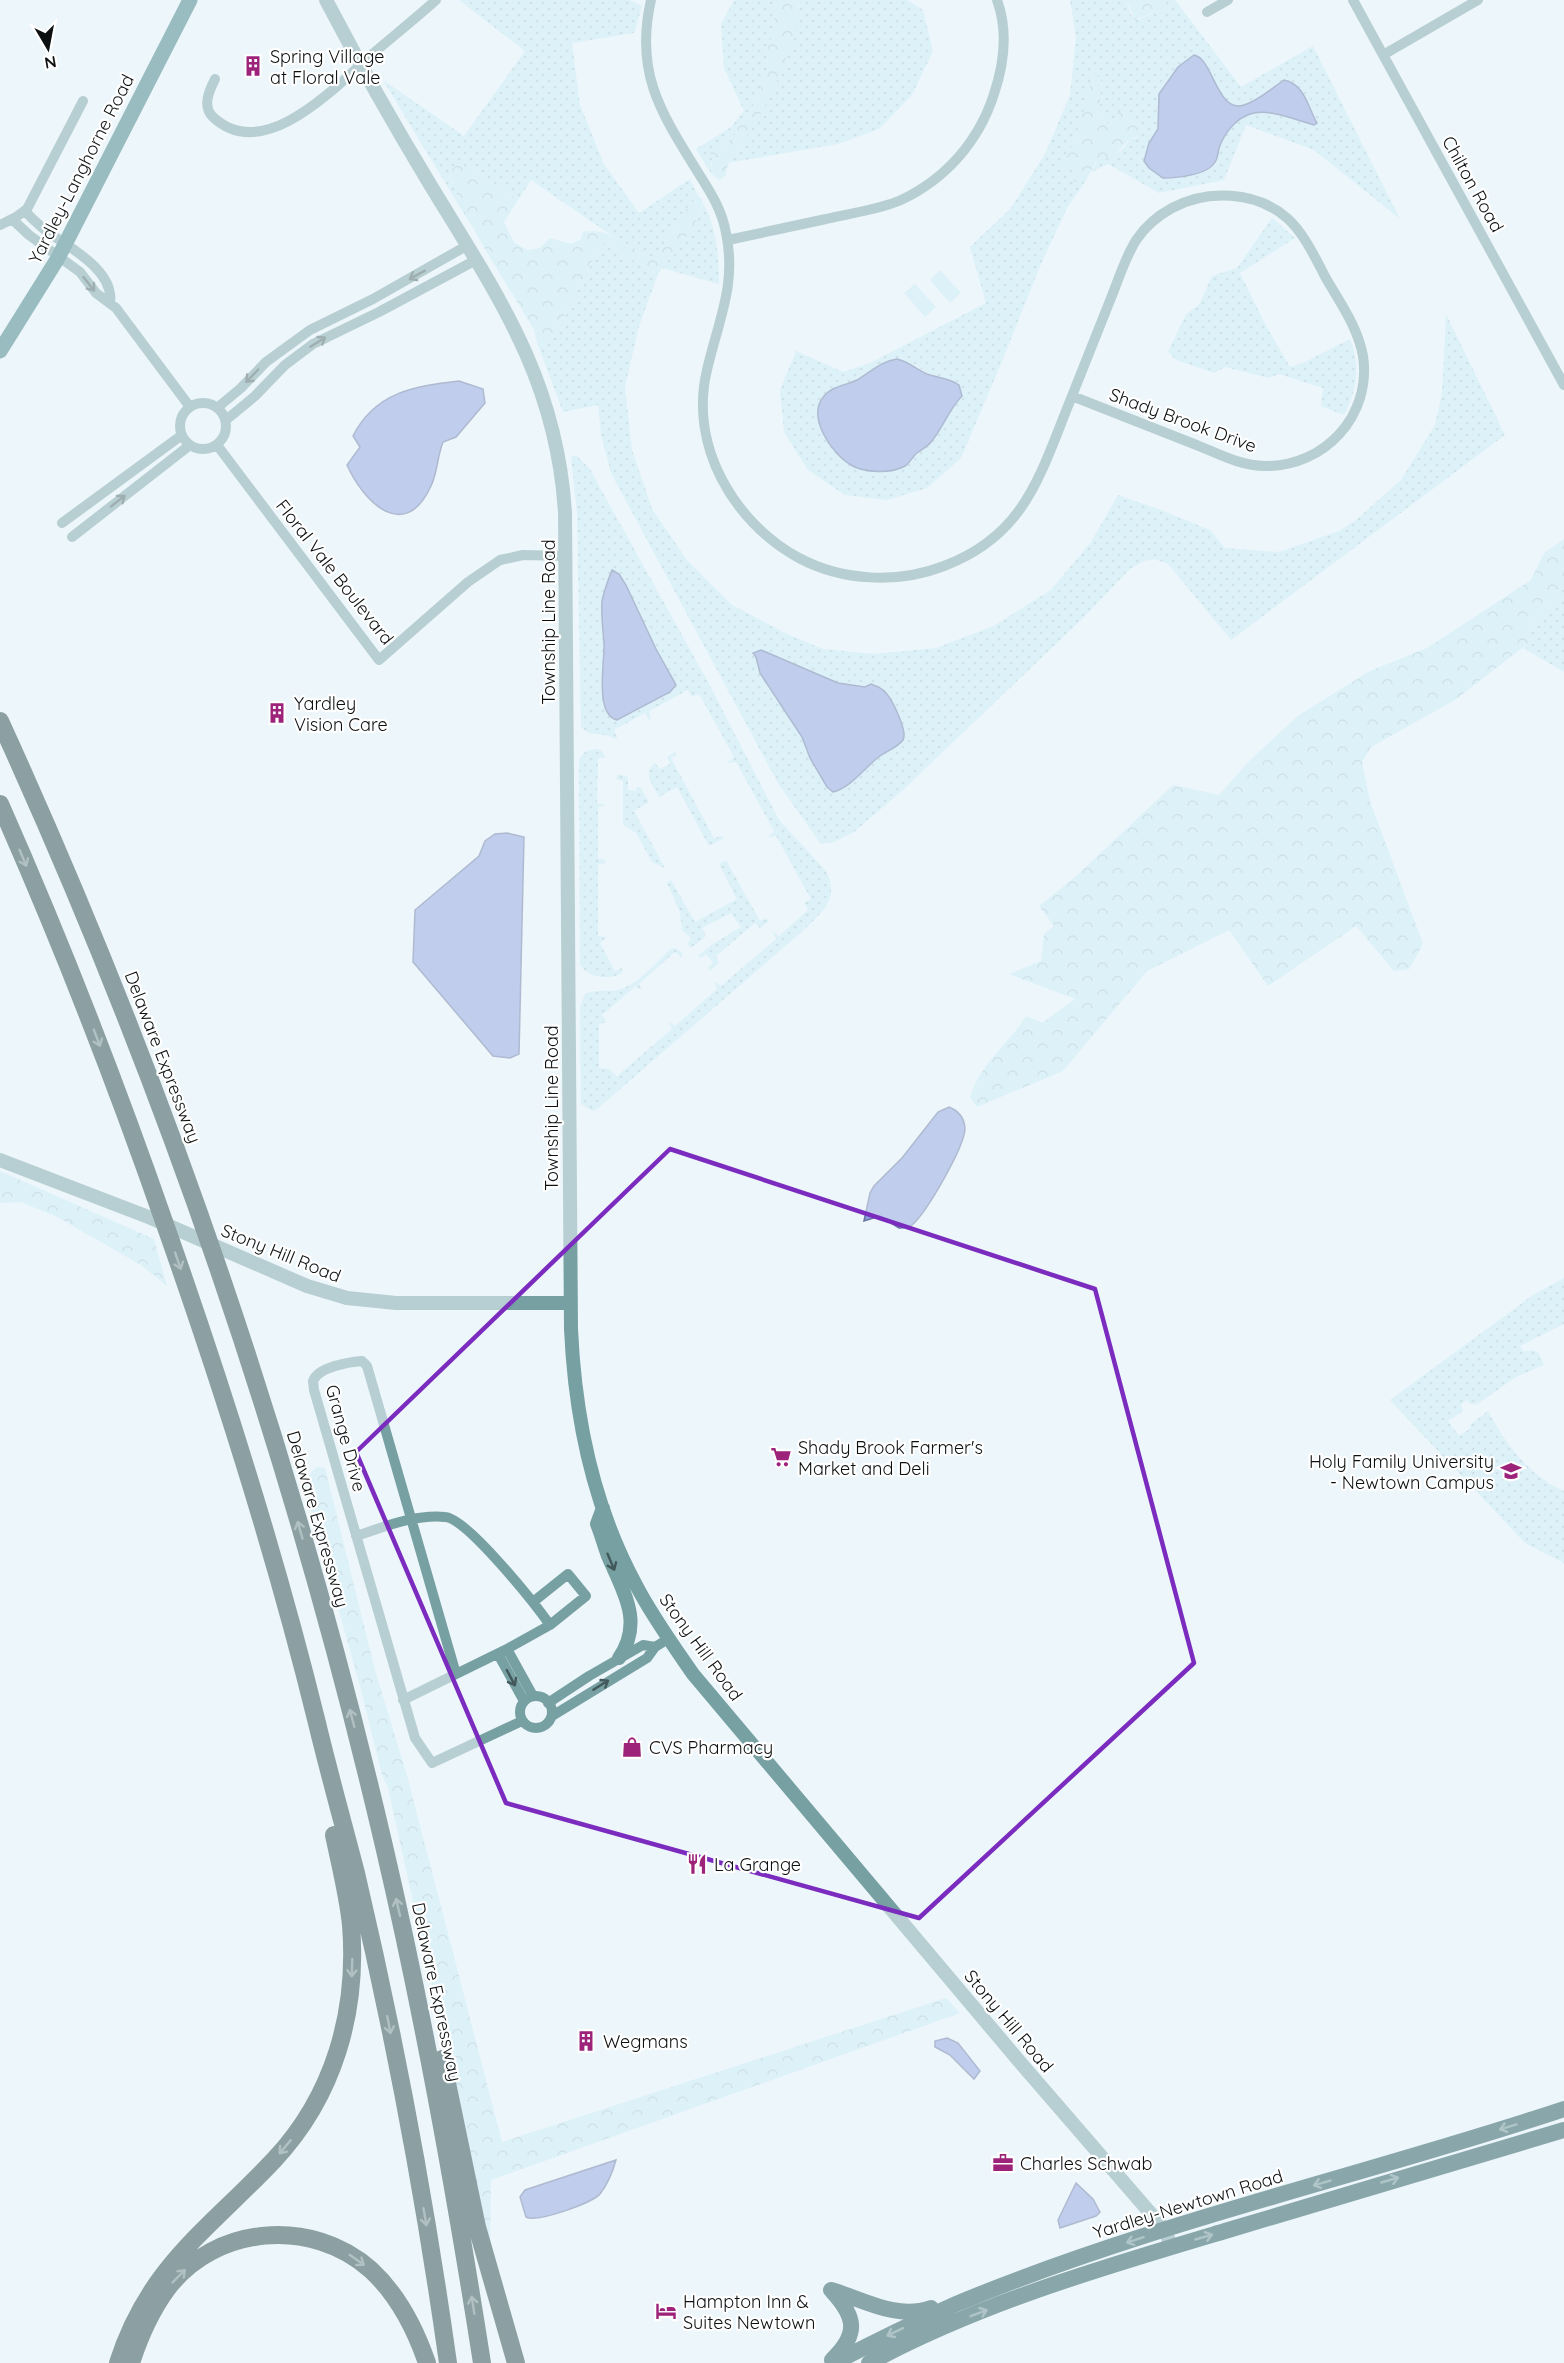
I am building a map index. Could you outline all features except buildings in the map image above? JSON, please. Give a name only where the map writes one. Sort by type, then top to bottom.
[{"type":"highway","name":"Delaware Expressway","points":[[0,721],[49,831],[129,1027],[200,1217],[239,1332],[324,1611],[368,1778],[405,1940],[447,2148],[482,2363]]},
{"type":"highway","points":[[0,804],[132,1128],[206,1340],[275,1563],[304,1666],[356,1873],[406,2115],[448,2363]]},
{"type":"highway","points":[[118,2363],[135,2320],[161,2275],[187,2245],[273,2160],[314,2108],[337,2058],[345,2030],[351,1980],[350,1922],[312,1733],[286,1629],[206,1340]]},
{"type":"highway","points":[[405,1940],[438,2037],[477,2228],[516,2363]]},
{"type":"highway","name":"Yardley-Newtown Road","points":[[834,2363],[957,2304],[1026,2277],[1165,2230],[1564,2109]]},
{"type":"highway","name":"Yardley-Newtown Road","points":[[869,2363],[901,2346],[972,2316],[1171,2246],[1564,2130]]},
{"type":"highway","points":[[131,2363],[145,2327],[166,2289],[189,2266],[220,2246],[240,2239],[282,2235],[301,2236],[320,2241],[348,2254],[370,2270],[396,2299],[409,2320],[427,2363]]},
{"type":"highway","points":[[829,2363],[849,2340],[852,2322],[846,2306],[831,2290],[891,2311],[906,2313],[928,2310],[995,2283],[1026,2277]]},
{"type":"main road","name":"Yardley-Langhorne Road","points":[[0,351],[58,258],[190,0]]},
{"type":"street","name":"Township Line Road","points":[[326,0],[361,66],[516,329],[545,399],[559,460],[564,497],[566,556],[570,1303]]},
{"type":"street","points":[[215,79],[207,102],[209,113],[228,129],[258,131],[279,127],[300,115],[347,80],[436,0]]},
{"type":"street","name":"Shady Brook Drive","points":[[649,0],[646,43],[652,89],[669,126],[717,203],[728,240],[731,268],[729,286],[704,384],[703,413],[708,443],[721,480],[741,511],[774,543],[800,559],[823,569],[885,578],[917,575],[965,557],[991,540],[1012,521],[1027,502],[1039,480],[1072,396],[1131,248],[1141,231],[1171,208],[1190,200],[1217,195],[1251,199],[1266,204],[1287,218],[1302,236],[1350,321],[1362,352],[1364,371],[1361,394],[1353,416],[1339,436],[1324,450],[1307,459],[1289,464],[1269,466],[1239,462],[1072,396]]},
{"type":"street","points":[[728,240],[873,209],[928,186],[954,163],[976,135],[990,106],[1001,74],[1004,39],[997,0]]},
{"type":"street","points":[[1208,12],[1228,0]]},
{"type":"street","name":"Chilton Road","points":[[1353,0],[1564,385]]},
{"type":"street","points":[[1383,55],[1478,0]]},
{"type":"street","points":[[0,225],[25,211],[40,187],[83,101]]},
{"type":"street","points":[[25,211],[46,230],[66,242],[90,262],[107,285],[111,295],[110,303]]},
{"type":"street","points":[[12,220],[58,258],[80,272],[96,293],[116,308],[190,407]]},
{"type":"street","points":[[217,408],[272,357],[309,330],[373,299],[468,246]]},
{"type":"street","points":[[226,420],[255,396],[285,365],[314,344],[476,260]]},
{"type":"street","points":[[204,403],[217,408],[226,420],[226,433],[217,445],[204,449],[190,445],[182,435],[182,418],[190,407],[204,403]]},
{"type":"street","points":[[62,523],[182,435]]},
{"type":"street","points":[[72,537],[190,445]]},
{"type":"street","name":"Floral Vale Boulevard","points":[[217,445],[379,660],[468,582],[500,560],[523,555],[566,556]]},
{"type":"street","name":"Stony Hill Road","points":[[0,1160],[151,1218],[330,1295],[368,1302],[570,1303],[572,1363],[586,1452],[603,1508],[636,1586],[668,1639],[693,1674],[920,1944],[1165,2230],[1171,2246]]},
{"type":"street","name":"Grange Drive","points":[[456,1674],[367,1366],[362,1361],[353,1362],[319,1372],[313,1381],[415,1738],[432,1763],[522,1721]]},
{"type":"street","points":[[603,1508],[597,1524],[627,1599],[631,1630],[627,1647],[619,1658]]},
{"type":"street","points":[[356,1536],[411,1519],[448,1516],[468,1530],[550,1624]]},
{"type":"street","points":[[403,1700],[502,1651],[550,1624],[586,1596],[568,1574],[533,1602]]},
{"type":"street","points":[[528,1699],[520,1711],[522,1721],[531,1728],[541,1728],[552,1716],[647,1658],[655,1647],[668,1639]]},
{"type":"street","points":[[548,1703],[643,1645],[655,1647]]},
{"type":"street","points":[[502,1651],[528,1699]]},
{"type":"street","points":[[528,1699],[543,1698],[548,1703],[552,1716]]},
{"type":"highlighted area","points":[[670,1149],[1095,1289],[1194,1663],[919,1918],[506,1803],[356,1452]]},
{"type":"green space","points":[[459,0],[629,0],[642,6],[634,33],[572,43],[580,105],[604,164],[639,213],[690,179],[698,196],[681,215],[658,255],[652,259],[608,233],[531,180],[518,200],[474,170],[451,169],[452,182],[472,226],[383,80],[464,136],[525,51]]},
{"type":"green space","points":[[734,0],[776,0],[773,34],[768,47],[767,74],[750,112],[737,127],[736,134],[716,153],[711,165],[714,178],[696,149],[731,127],[744,111],[724,68],[721,24]]},
{"type":"green space","points":[[776,0],[798,0],[796,28],[786,60],[754,126],[730,160],[726,175],[719,180],[711,173],[710,151],[721,147],[736,134],[737,127],[750,112],[767,74],[768,47],[773,33]]},
{"type":"green space","points":[[798,0],[907,0],[923,10],[933,51],[912,95],[879,129],[838,144],[727,163],[756,119],[779,74],[797,20]]},
{"type":"green space","points":[[1070,0],[1126,0],[1131,15],[1138,20],[1154,12],[1165,12],[1167,8],[1165,0],[1175,0],[1241,87],[1313,46],[1400,219],[1314,150],[1246,125],[1224,180],[1159,193],[1108,164],[1092,172],[1097,160],[1121,151],[1131,139],[1137,138],[1140,129],[1128,118],[1113,119],[1110,125],[1105,121],[1099,105],[1102,82],[1093,74],[1085,110],[1069,153],[1069,168],[1073,170],[1072,179],[1085,182],[1067,208],[1041,264],[961,458],[927,488],[887,500],[845,495],[808,470],[784,432],[780,390],[796,351],[843,372],[870,363],[986,303],[970,247],[1011,208],[1045,154],[1070,95],[1076,36]],"holes":[[[1284,80],[1290,81],[1317,123],[1269,113],[1247,115],[1227,132],[1216,161],[1206,170],[1192,175],[1163,178],[1149,168],[1144,161],[1149,143],[1158,129],[1225,99],[1238,107],[1246,105]],[[880,364],[914,365],[933,376],[947,379],[961,396],[936,435],[911,462],[898,469],[865,470],[825,395],[856,380]]]},
{"type":"green space","points":[[1126,0],[1165,0],[1167,8],[1165,12],[1154,12],[1135,20]]},
{"type":"green space","points":[[1093,74],[1099,75],[1101,81],[1100,108],[1104,120],[1110,125],[1117,113],[1123,110],[1127,113],[1128,118],[1141,129],[1141,134],[1128,141],[1110,158],[1097,160],[1085,182],[1076,182],[1072,179],[1073,170],[1062,165],[1077,132]]},
{"type":"green space","points":[[458,165],[474,170],[518,200],[504,222],[514,242],[527,250],[540,248],[550,238],[571,244],[581,239],[583,232],[593,231],[619,239],[652,259],[658,255],[681,215],[698,196],[702,199],[701,207],[693,227],[658,274],[606,242],[601,244],[554,336],[537,342],[534,330],[485,249],[460,201],[451,169]]},
{"type":"green space","points":[[703,203],[716,242],[719,284],[662,268],[698,218]]},
{"type":"green space","points":[[1272,218],[1295,238],[1240,273],[1264,322],[1290,367],[1305,362],[1350,339],[1356,359],[1356,378],[1355,387],[1344,415],[1321,406],[1323,388],[1279,374],[1269,378],[1225,367],[1214,373],[1176,360],[1168,352],[1186,314],[1199,305],[1212,276],[1237,268]]},
{"type":"green space","points":[[606,242],[658,274],[639,326],[625,387],[632,450],[652,509],[687,560],[732,605],[787,634],[823,649],[873,654],[936,648],[994,626],[1051,590],[1091,542],[1118,495],[1210,530],[1225,548],[1279,552],[1339,531],[1356,520],[1401,480],[1435,425],[1442,393],[1446,314],[1505,435],[1231,640],[1168,564],[1155,559],[1144,561],[1130,569],[1081,620],[903,790],[854,832],[834,842],[821,844],[779,785],[611,473],[601,435],[598,405],[563,412],[537,342],[554,336],[601,244]]},
{"type":"green space","points":[[940,270],[961,293],[950,303],[930,280]]},
{"type":"green space","points":[[915,284],[936,307],[925,317],[904,293]]},
{"type":"green space","points":[[576,455],[590,469],[707,680],[779,820],[826,871],[831,889],[828,903],[805,929],[596,1110],[592,1111],[581,1104],[580,1006],[585,994],[625,988],[670,949],[676,948],[683,954],[681,957],[675,952],[639,984],[642,991],[636,986],[602,1015],[607,1022],[599,1024],[599,1068],[609,1069],[617,1076],[672,1029],[668,1021],[675,1026],[717,989],[714,981],[721,986],[776,939],[772,931],[779,936],[808,910],[804,903],[811,899],[776,836],[768,837],[774,831],[736,762],[727,763],[734,757],[699,694],[692,697],[688,690],[649,711],[651,720],[645,713],[614,730],[616,739],[588,733],[581,727],[577,513],[571,457]]},
{"type":"green space","points":[[1564,539],[1564,588],[1552,605],[1529,627],[1531,641],[1455,700],[1371,747],[1362,762],[1370,801],[1423,944],[1409,969],[1394,971],[1356,926],[1268,986],[1229,930],[1147,971],[1063,1071],[977,1107],[970,1097],[975,1085],[988,1064],[1026,1016],[1042,1023],[1075,999],[1009,974],[1041,961],[1044,934],[1054,926],[1039,906],[1074,878],[1173,785],[1219,795],[1250,760],[1299,715],[1370,671],[1427,648],[1531,580],[1544,553]]},
{"type":"green space","points":[[1564,588],[1564,672],[1523,648],[1531,641],[1529,627],[1552,605]]},
{"type":"green space","points":[[597,749],[605,756],[598,758],[597,803],[606,805],[598,807],[598,859],[604,859],[606,863],[598,864],[598,936],[607,937],[600,943],[615,971],[622,968],[623,972],[612,977],[593,975],[583,969],[580,964],[579,764],[584,753]]},
{"type":"green space","points":[[675,752],[677,755],[671,758],[714,838],[721,836],[724,838],[709,846],[677,787],[659,797],[650,779],[651,767],[655,763],[660,769],[670,764],[667,757]]},
{"type":"green space","points":[[618,774],[628,777],[628,790],[636,791],[637,787],[640,787],[649,802],[634,811],[665,868],[652,862],[636,833],[623,825],[623,781],[616,779]]},
{"type":"green space","points":[[726,860],[760,921],[766,918],[769,921],[760,928],[755,923],[716,956],[719,963],[710,971],[708,968],[713,963],[706,954],[701,958],[698,956],[711,945],[741,927],[731,913],[702,928],[706,936],[691,948],[687,944],[691,938],[682,930],[680,912],[667,883],[671,880],[695,922],[737,899],[719,864]]},
{"type":"green space","points":[[0,1171],[154,1239],[167,1286],[141,1265],[57,1217],[21,1202],[0,1203]]},
{"type":"green space","name":"Holy Family University - Newtown Campus","points":[[1564,1278],[1564,1324],[1520,1346],[1524,1352],[1531,1350],[1538,1352],[1544,1365],[1516,1377],[1476,1405],[1467,1400],[1461,1404],[1463,1411],[1448,1421],[1459,1436],[1488,1411],[1502,1435],[1529,1468],[1551,1485],[1564,1491],[1564,1563],[1525,1543],[1390,1400],[1533,1295]]},
{"type":"green space","points":[[316,1467],[325,1468],[375,1670],[408,1779],[502,2142],[946,1998],[960,2013],[491,2180],[490,2250],[388,1788],[382,1775],[361,1690],[303,1482]]},
{"type":"water","points":[[1194,55],[1200,58],[1206,66],[1229,103],[1236,106],[1249,103],[1284,80],[1291,82],[1301,91],[1317,123],[1314,125],[1265,112],[1250,114],[1240,119],[1227,132],[1216,160],[1206,170],[1192,175],[1163,178],[1149,168],[1144,161],[1149,143],[1158,129],[1159,94],[1178,67]]},
{"type":"water","points":[[897,359],[927,374],[959,385],[962,396],[931,442],[905,466],[885,471],[856,468],[836,453],[829,444],[820,424],[819,405],[831,390],[857,380],[876,367]]},
{"type":"water","points":[[459,381],[483,389],[485,403],[456,437],[443,442],[431,486],[421,503],[409,512],[397,514],[386,511],[364,492],[347,465],[360,447],[353,436],[362,421],[373,410],[398,394],[412,389]]},
{"type":"water","points":[[612,570],[619,574],[626,585],[676,685],[670,692],[617,720],[610,716],[605,708],[602,686],[604,643],[602,601]]},
{"type":"water","points":[[761,650],[838,683],[865,687],[871,684],[881,688],[889,697],[899,716],[903,740],[880,756],[846,786],[833,792],[827,787],[810,758],[802,737],[760,673],[753,653]]},
{"type":"water","points":[[507,833],[524,837],[519,1054],[510,1058],[493,1056],[413,962],[415,910],[479,856],[485,841],[495,834]]},
{"type":"water","points":[[949,1107],[962,1118],[965,1128],[963,1137],[944,1178],[919,1218],[912,1225],[901,1228],[880,1216],[864,1221],[870,1193],[874,1186],[902,1158],[938,1112]]},
{"type":"water","points":[[947,2038],[958,2043],[980,2071],[974,2079],[950,2055],[935,2047],[935,2041]]},
{"type":"water","points":[[616,2160],[605,2186],[595,2198],[552,2215],[526,2217],[520,2197],[525,2190]]},
{"type":"water","points":[[1076,2183],[1093,2199],[1100,2212],[1096,2216],[1060,2228],[1058,2220]]},
{"type":"place","name":"Spring Village at Floral Vale","points":[[253,66]]},
{"type":"place","name":"Yardley Vision Care","points":[[277,713]]},
{"type":"place","name":"Shady Brook Farmer's Market and Deli","points":[[781,1457]]},
{"type":"place","name":"Holy Family University - Newtown Campus","points":[[1511,1471]]},
{"type":"place","name":"CVS Pharmacy","points":[[632,1747]]},
{"type":"place","name":"La Grange","points":[[697,1864]]},
{"type":"place","name":"Wegmans","points":[[586,2041]]},
{"type":"place","name":"Charles Schwab","points":[[1003,2163]]},
{"type":"place","name":"Hampton Inn & Suites Newtown","points":[[666,2311]]}]
